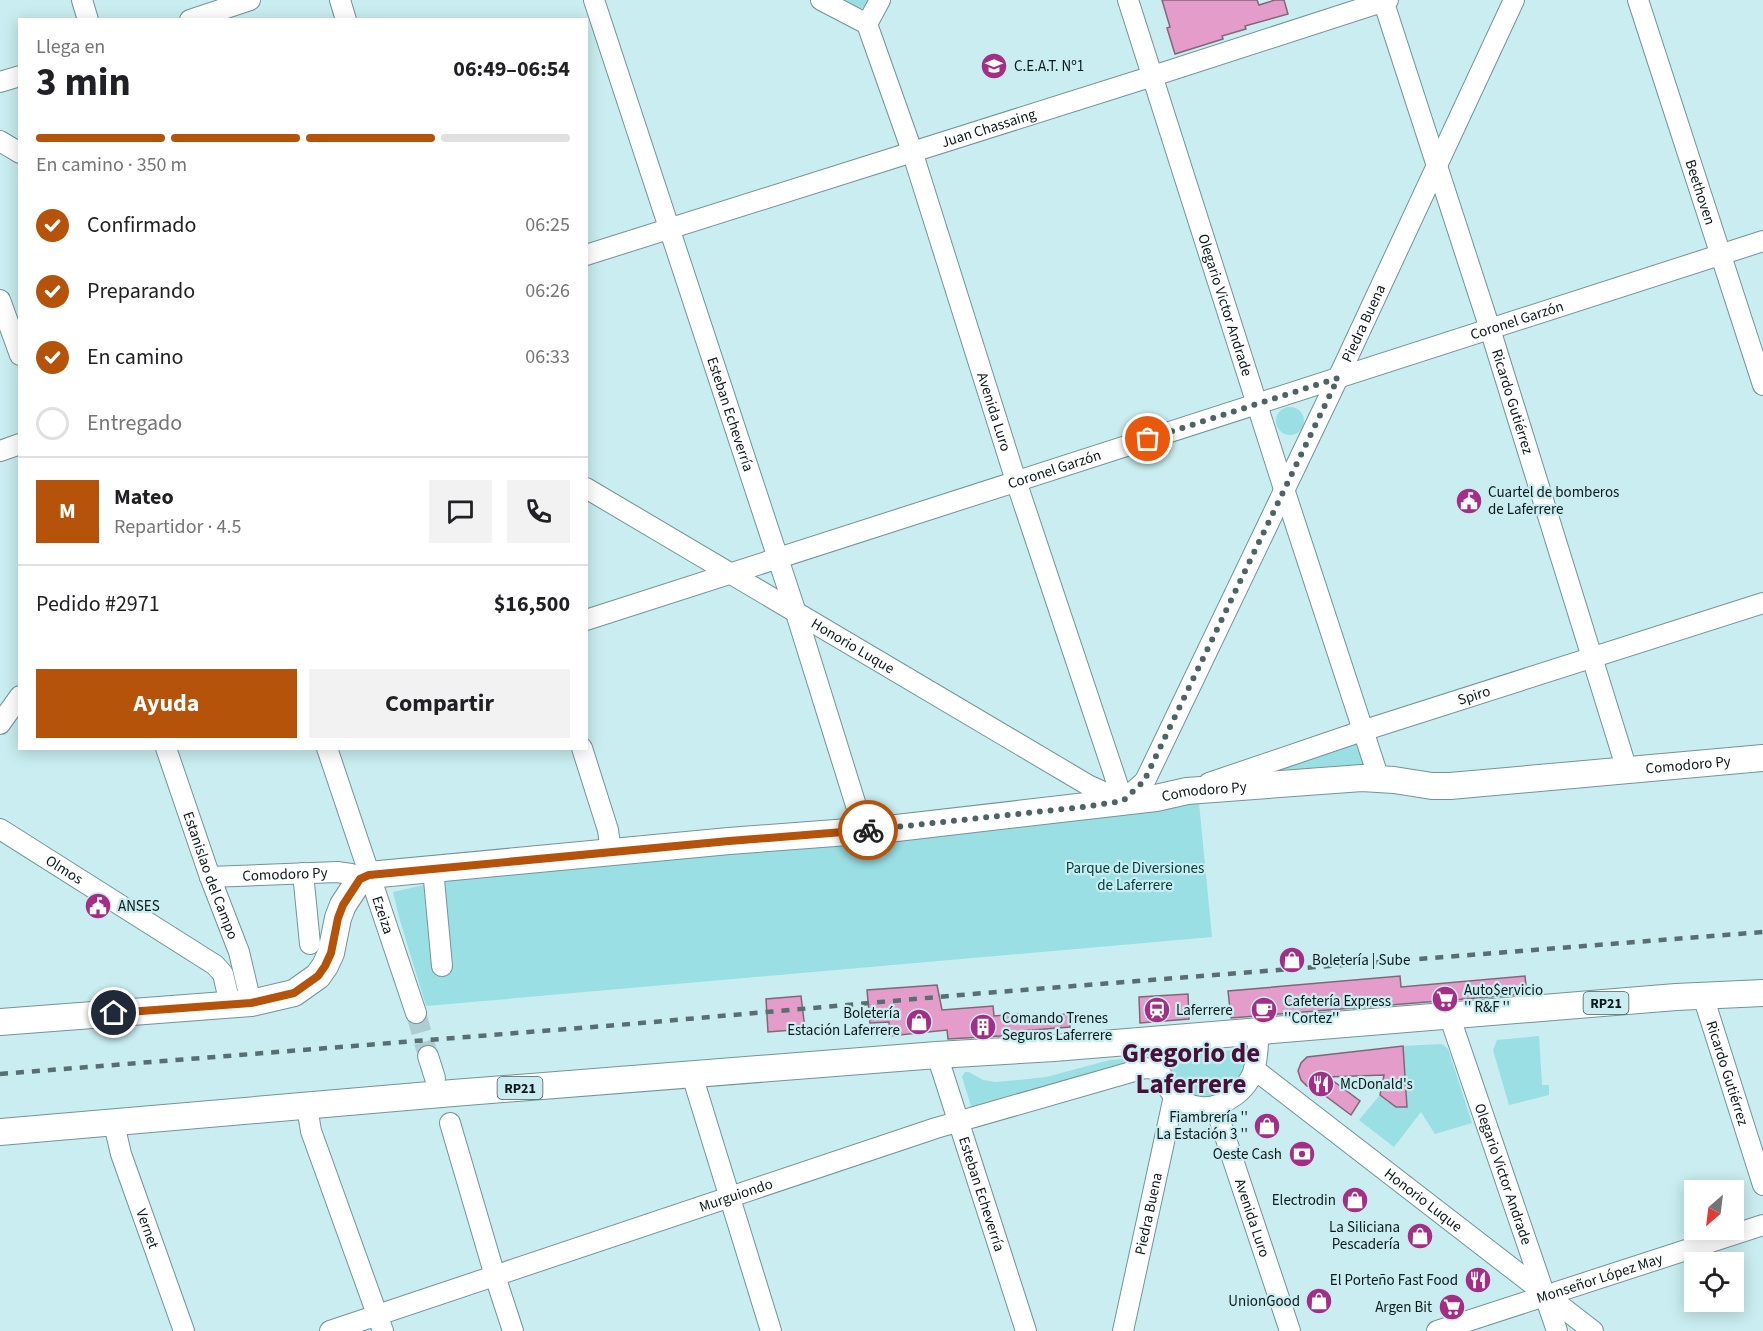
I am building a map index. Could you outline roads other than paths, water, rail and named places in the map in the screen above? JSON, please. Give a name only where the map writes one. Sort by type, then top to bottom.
[{"type":"main road","name":"Comodoro Py","points":[[365,877],[729,841],[864,831],[1156,798],[1187,791],[1379,779],[1450,786],[1763,758]]},
{"type":"main road","points":[[0,1022],[241,1003],[294,993],[318,976],[331,953],[343,905],[365,877]]},
{"type":"main road","name":"RP21","points":[[0,1132],[307,1107],[444,1086],[692,1075],[1449,1015],[1763,993]]},
{"type":"street","points":[[82,0],[87,18]]},
{"type":"street","points":[[196,18],[250,0]]},
{"type":"street","points":[[340,0],[345,18]]},
{"type":"street","name":"Esteban Echeverría","points":[[594,0],[796,613],[864,831]]},
{"type":"street","points":[[821,0],[867,24],[880,0]]},
{"type":"street","name":"Olegario Victor Andrade","points":[[1128,0],[1379,779]]},
{"type":"street","name":"Juan Chassaing","points":[[588,254],[1153,76],[1385,0]]},
{"type":"street","name":"Ricardo Gutiérrez","points":[[1385,0],[1627,770]]},
{"type":"street","name":"Piedra Buena","points":[[1123,801],[1144,781],[1338,378],[1514,0]]},
{"type":"street","name":"Beethoven","points":[[1638,0],[1763,385]]},
{"type":"street","name":"Avenida Luro","points":[[867,24],[912,151],[1016,481],[1123,801]]},
{"type":"street","points":[[0,82],[18,77]]},
{"type":"street","points":[[0,141],[18,152]]},
{"type":"street","name":"Coronel Garzón","points":[[588,619],[1763,241]]},
{"type":"street","points":[[0,300],[18,350]]},
{"type":"street","points":[[0,451],[18,445]]},
{"type":"street","name":"Honorio Luque","points":[[588,489],[1089,785],[1123,801]]},
{"type":"street","name":"Spiro","points":[[1187,791],[1362,731],[1763,603]]},
{"type":"street","points":[[0,724],[18,699]]},
{"type":"street","name":"Estanislao del Campo","points":[[172,750],[210,877],[239,952],[241,1003]]},
{"type":"street","name":"Ezeiza","points":[[328,750],[365,877],[416,1013]]},
{"type":"street","points":[[583,750],[608,830],[610,852]]},
{"type":"street","name":"Olmos","points":[[0,829],[215,965],[241,1003]]},
{"type":"street","points":[[432,869],[442,966]]},
{"type":"street","name":"Comodoro Py","points":[[210,877],[338,872],[365,877]]},
{"type":"street","points":[[303,873],[310,944]]},
{"type":"street","name":"Ricardo Gutiérrez","points":[[1703,996],[1763,1185]]},
{"type":"street","name":"Olegario Victor Andrade","points":[[1449,1015],[1557,1331]]},
{"type":"street","points":[[1174,1096],[1187,1104],[1200,1107],[1215,1106],[1231,1099],[1243,1090],[1254,1069],[1258,1049],[1258,1031]]},
{"type":"street","name":"Esteban Echeverría","points":[[937,1055],[1026,1331]]},
{"type":"street","points":[[428,1056],[444,1086],[456,1122],[498,1264],[495,1276]]},
{"type":"street","name":"Murguiondo","points":[[330,1331],[380,1323],[495,1276],[936,1128],[1145,1068],[1152,1068],[1164,1076],[1174,1096]]},
{"type":"street","name":"Honorio Luque","points":[[1254,1069],[1593,1331]]},
{"type":"street","points":[[692,1075],[771,1331]]},
{"type":"street","name":"Piedra Buena","points":[[1123,1331],[1174,1096]]},
{"type":"street","name":"Avenida Luro","points":[[1215,1106],[1290,1331]]},
{"type":"street","points":[[307,1107],[310,1131],[380,1323]]},
{"type":"street","points":[[450,1123],[513,1331]]},
{"type":"street","name":"Vernet","points":[[114,1124],[121,1154],[184,1331]]},
{"type":"street","name":"Monseñor López May","points":[[1437,1331],[1763,1225]]},
{"type":"tunnel","points":[[416,1013],[428,1056]]},
{"type":"railway","points":[[0,1074],[1763,932]]},
{"type":"place","name":"C.E.A.T. Nº1","points":[[994,66]]},
{"type":"place","name":"Cuartel de bomberos de Laferrere","points":[[1469,501]]},
{"type":"place","name":"ANSES","points":[[98,906]]},
{"type":"place","name":"Boletería | Sube","points":[[1292,960]]},
{"type":"place","name":"Auto$ervicio '' R&F ''","points":[[1445,999]]},
{"type":"place","name":"Laferrere","points":[[1157,1010]]},
{"type":"place","name":"Cafetería Express ''Cortez''","points":[[1264,1010]]},
{"type":"place","name":"Boletería Estación Laferrere","points":[[919,1022]]},
{"type":"place","name":"Comando Trenes Seguros Laferrere","points":[[983,1027]]},
{"type":"place","name":"McDonald's","points":[[1321,1084]]},
{"type":"place","name":"Fiambrería '' La Estación 3 ''","points":[[1267,1126]]},
{"type":"place","name":"Oeste Cash","points":[[1302,1154]]},
{"type":"place","name":"Electrodin","points":[[1355,1200]]},
{"type":"place","name":"La Siliciana Pescadería","points":[[1420,1236]]},
{"type":"place","name":"El Porteño Fast Food","points":[[1478,1280]]},
{"type":"place","name":"UnionGood","points":[[1319,1301]]},
{"type":"place","name":"Argen Bit","points":[[1452,1307]]},
{"type":"district","name":"Gregorio de Laferrere","points":[[1191,1068]]},
{"type":"park label","name":"Parque de Diversiones de Laferrere","points":[[1135,876]]}]
